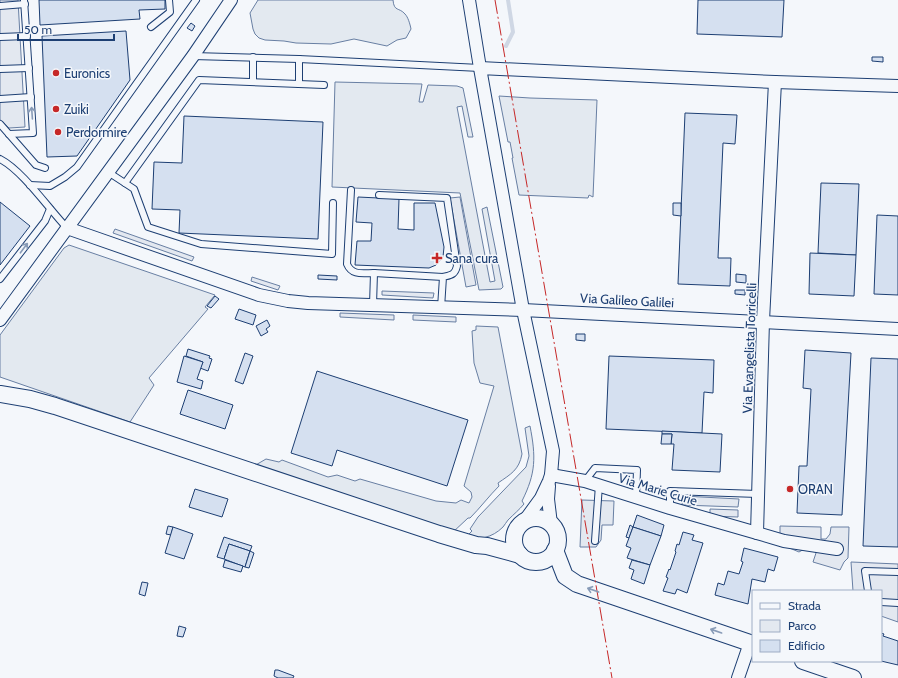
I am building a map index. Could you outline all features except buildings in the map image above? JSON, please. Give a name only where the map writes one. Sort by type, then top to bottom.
[{"type":"main road","points":[[0,394],[25,398],[55,406],[438,534],[476,545],[487,546],[520,555],[532,561],[546,559],[551,555],[555,550],[557,536],[552,524],[546,520],[532,518],[501,542],[487,546]]},
{"type":"main road","points":[[520,555],[514,543],[514,536],[521,525]]},
{"type":"main road","points":[[555,550],[565,576],[577,584],[751,643]]},
{"type":"main road","points":[[806,662],[853,678]]},
{"type":"street","points":[[0,320],[231,0]]},
{"type":"street","points":[[469,0],[523,310],[553,451],[548,499],[552,524]]},
{"type":"street","points":[[480,68],[775,82],[898,86]]},
{"type":"street","name":"Via Evangelista Torricelli","points":[[757,533],[763,321],[775,82]]},
{"type":"street","name":"Via Galileo Galilei","points":[[67,228],[259,295],[288,301],[763,321],[898,329]]},
{"type":"street","points":[[0,386],[25,398]]},
{"type":"street","points":[[521,525],[541,498],[550,478]]},
{"type":"street","name":"Via Marie Curie","points":[[550,478],[585,480],[670,508],[757,533]]},
{"type":"street","points":[[757,533],[784,541],[838,549]]},
{"type":"street","points":[[738,678],[751,643]]},
{"type":"lane","points":[[152,28],[170,12],[170,0]]},
{"type":"lane","points":[[30,185],[50,186],[65,177],[77,167],[196,0]]},
{"type":"lane","points":[[0,6],[24,2],[27,36],[33,133],[9,134]]},
{"type":"lane","points":[[0,37],[27,36]]},
{"type":"lane","points":[[192,56],[253,57],[480,68]]},
{"type":"lane","points":[[253,57],[253,82]]},
{"type":"lane","points":[[299,59],[299,84]]},
{"type":"lane","points":[[0,69],[29,68]]},
{"type":"lane","points":[[125,183],[199,80],[324,85]]},
{"type":"lane","points":[[0,99],[31,97]]},
{"type":"lane","points":[[0,124],[36,165],[45,168]]},
{"type":"lane","points":[[0,159],[6,162],[30,185],[67,228]]},
{"type":"lane","points":[[108,172],[134,189],[148,227],[202,244],[332,254],[333,203]]},
{"type":"lane","points":[[351,190],[347,264],[354,273],[443,277],[453,275],[457,266],[447,198],[379,195]]},
{"type":"lane","points":[[0,279],[45,221],[50,209]]},
{"type":"lane","points":[[372,305],[374,273]]},
{"type":"lane","points":[[441,308],[443,277]]},
{"type":"lane","points":[[585,480],[594,468],[637,470],[636,497]]},
{"type":"lane","points":[[595,541],[599,485]]},
{"type":"lane","points":[[670,508],[670,492],[758,494]]},
{"type":"lane","points":[[868,590],[865,571],[898,572]]},
{"type":"lane","points":[[882,602],[898,603]]},
{"type":"green space","points":[[258,0],[393,0],[394,6],[406,15],[411,29],[406,38],[397,40],[387,46],[354,39],[331,44],[265,40],[259,38],[255,34],[250,13]]},
{"type":"green space","points":[[335,82],[422,84],[419,102],[423,102],[428,85],[457,86],[463,88],[473,137],[468,137],[462,106],[457,107],[490,282],[495,281],[482,209],[487,207],[503,287],[501,289],[479,290],[460,193],[332,187]]},
{"type":"green space","points":[[499,96],[597,100],[593,197],[589,195],[588,198],[519,195],[510,142],[508,142]]},
{"type":"green space","points":[[69,245],[215,295],[205,307],[208,309],[149,378],[154,385],[130,422],[0,377],[0,335],[64,248]]},
{"type":"green space","points":[[476,326],[498,327],[522,454],[517,468],[498,483],[499,486],[474,514],[452,533],[254,466],[266,459],[279,462],[282,460],[328,477],[337,475],[355,481],[360,479],[436,501],[456,503],[461,500],[469,503],[472,497],[471,492],[464,486],[494,386],[480,383],[474,363],[472,331],[476,330]]},
{"type":"green space","points":[[530,426],[534,465],[527,491],[522,501],[524,504],[499,531],[494,534],[475,539],[465,538],[472,531],[470,529],[478,517],[526,467],[529,456],[525,428]]},
{"type":"shaded area","points":[[0,0],[18,0],[25,127],[9,128],[0,120]]},
{"type":"shaded area","points":[[460,197],[476,285],[466,287],[450,198]]},
{"type":"shaded area","points":[[115,229],[194,257],[192,261],[113,233]]},
{"type":"shaded area","points":[[252,277],[280,286],[278,290],[251,281]]},
{"type":"shaded area","points":[[382,291],[434,293],[433,298],[382,295]]},
{"type":"shaded area","points":[[340,313],[394,315],[394,320],[340,317]]},
{"type":"shaded area","points":[[413,315],[456,317],[456,322],[413,320]]},
{"type":"shaded area","points":[[683,496],[739,499],[738,507],[682,505]]},
{"type":"shaded area","points":[[582,500],[614,501],[613,525],[602,525],[601,540],[596,547],[580,547]]},
{"type":"shaded area","points":[[710,509],[738,510],[738,517],[710,516]]},
{"type":"shaded area","points":[[780,526],[821,527],[821,539],[826,539],[830,534],[831,527],[849,527],[848,558],[840,570],[813,562],[816,553],[812,549],[806,548],[799,552],[780,544]]},
{"type":"shaded area","points":[[851,562],[898,564],[898,622],[882,616],[882,590],[853,590]]},
{"type":"waterway","points":[[506,46],[513,32],[508,0]]},
{"type":"power","points":[[495,0],[612,678]]},
{"type":"place","name":"Euronics","points":[[56,73]]},
{"type":"place","name":"Zuiki","points":[[56,109]]},
{"type":"place","name":"Perdormire","points":[[58,132]]},
{"type":"place","name":"Sana cura","points":[[437,258]]},
{"type":"place","name":"ORAN","points":[[790,489]]}]
